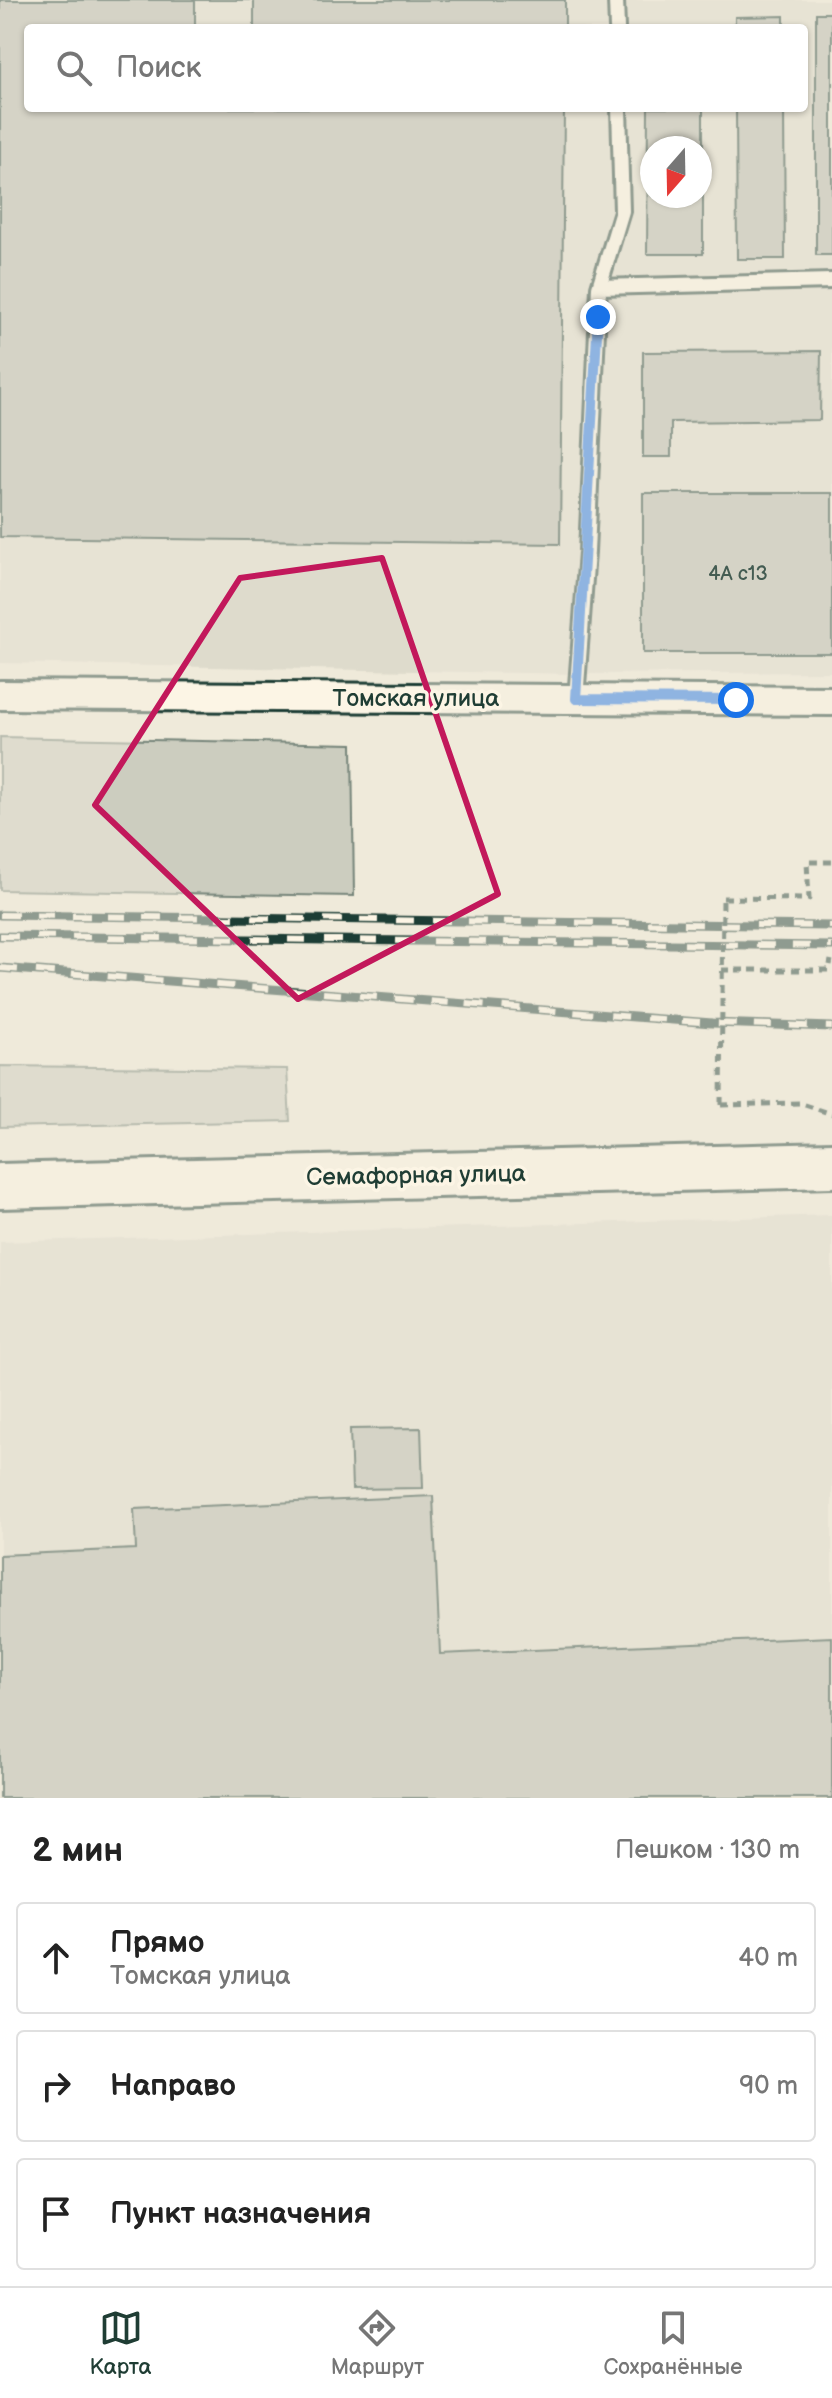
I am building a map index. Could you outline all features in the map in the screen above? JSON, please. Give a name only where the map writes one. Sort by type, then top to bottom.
[{"type":"highway","name":"Семафорная улица","points":[[0,1186],[832,1165]]},
{"type":"street","name":"Томская улица","points":[[0,695],[832,701]]},
{"type":"lane","points":[[616,0],[617,24]]},
{"type":"lane","points":[[576,699],[587,552],[599,287],[622,211],[619,112]]},
{"type":"lane","points":[[599,287],[832,281]]},
{"type":"path","points":[[832,862],[807,862],[809,899],[723,898],[721,1105],[799,1103],[832,1114]]},
{"type":"path","points":[[722,970],[829,970],[831,960]]},
{"type":"highlighted area","points":[[382,558],[498,894],[298,999],[95,805],[240,578]]},
{"type":"shaded area","points":[[0,0],[832,0],[832,672],[578,674],[0,663]]},
{"type":"shaded area","points":[[0,737],[352,744],[354,896],[0,890]]},
{"type":"shaded area","points":[[0,1066],[287,1069],[290,1121],[0,1127]]},
{"type":"shaded area","points":[[832,1215],[832,1798],[0,1798],[0,1242]]},
{"type":"building","points":[[0,0],[565,0],[565,24],[24,24],[24,112],[564,112],[560,544],[0,537]]},
{"type":"building","points":[[195,0],[254,0],[254,24],[195,24]]},
{"type":"building","points":[[816,13],[832,13],[832,255],[816,255]]},
{"type":"building","points":[[784,16],[784,24],[735,24],[735,17]]},
{"type":"building","points":[[648,112],[703,112],[703,136],[648,136]]},
{"type":"building","points":[[736,112],[784,112],[785,259],[737,259]]},
{"type":"building","points":[[647,208],[703,208],[703,254],[647,254]]},
{"type":"building","points":[[821,351],[820,420],[671,422],[671,457],[643,457],[643,352]]},
{"type":"building","points":[[643,493],[832,493],[832,653],[643,653]]},
{"type":"building","points":[[421,1428],[423,1488],[352,1489],[350,1429]]},
{"type":"building","points":[[433,1496],[440,1654],[832,1637],[832,1798],[0,1798],[0,1555],[136,1549],[134,1509]]},
{"type":"railway","points":[[0,915],[832,926]]},
{"type":"railway","points":[[0,936],[832,946]]},
{"type":"railway","points":[[0,968],[712,1023],[832,1027]]},
{"type":"route","points":[[598,317],[587,552],[576,699],[736,700]]}]
